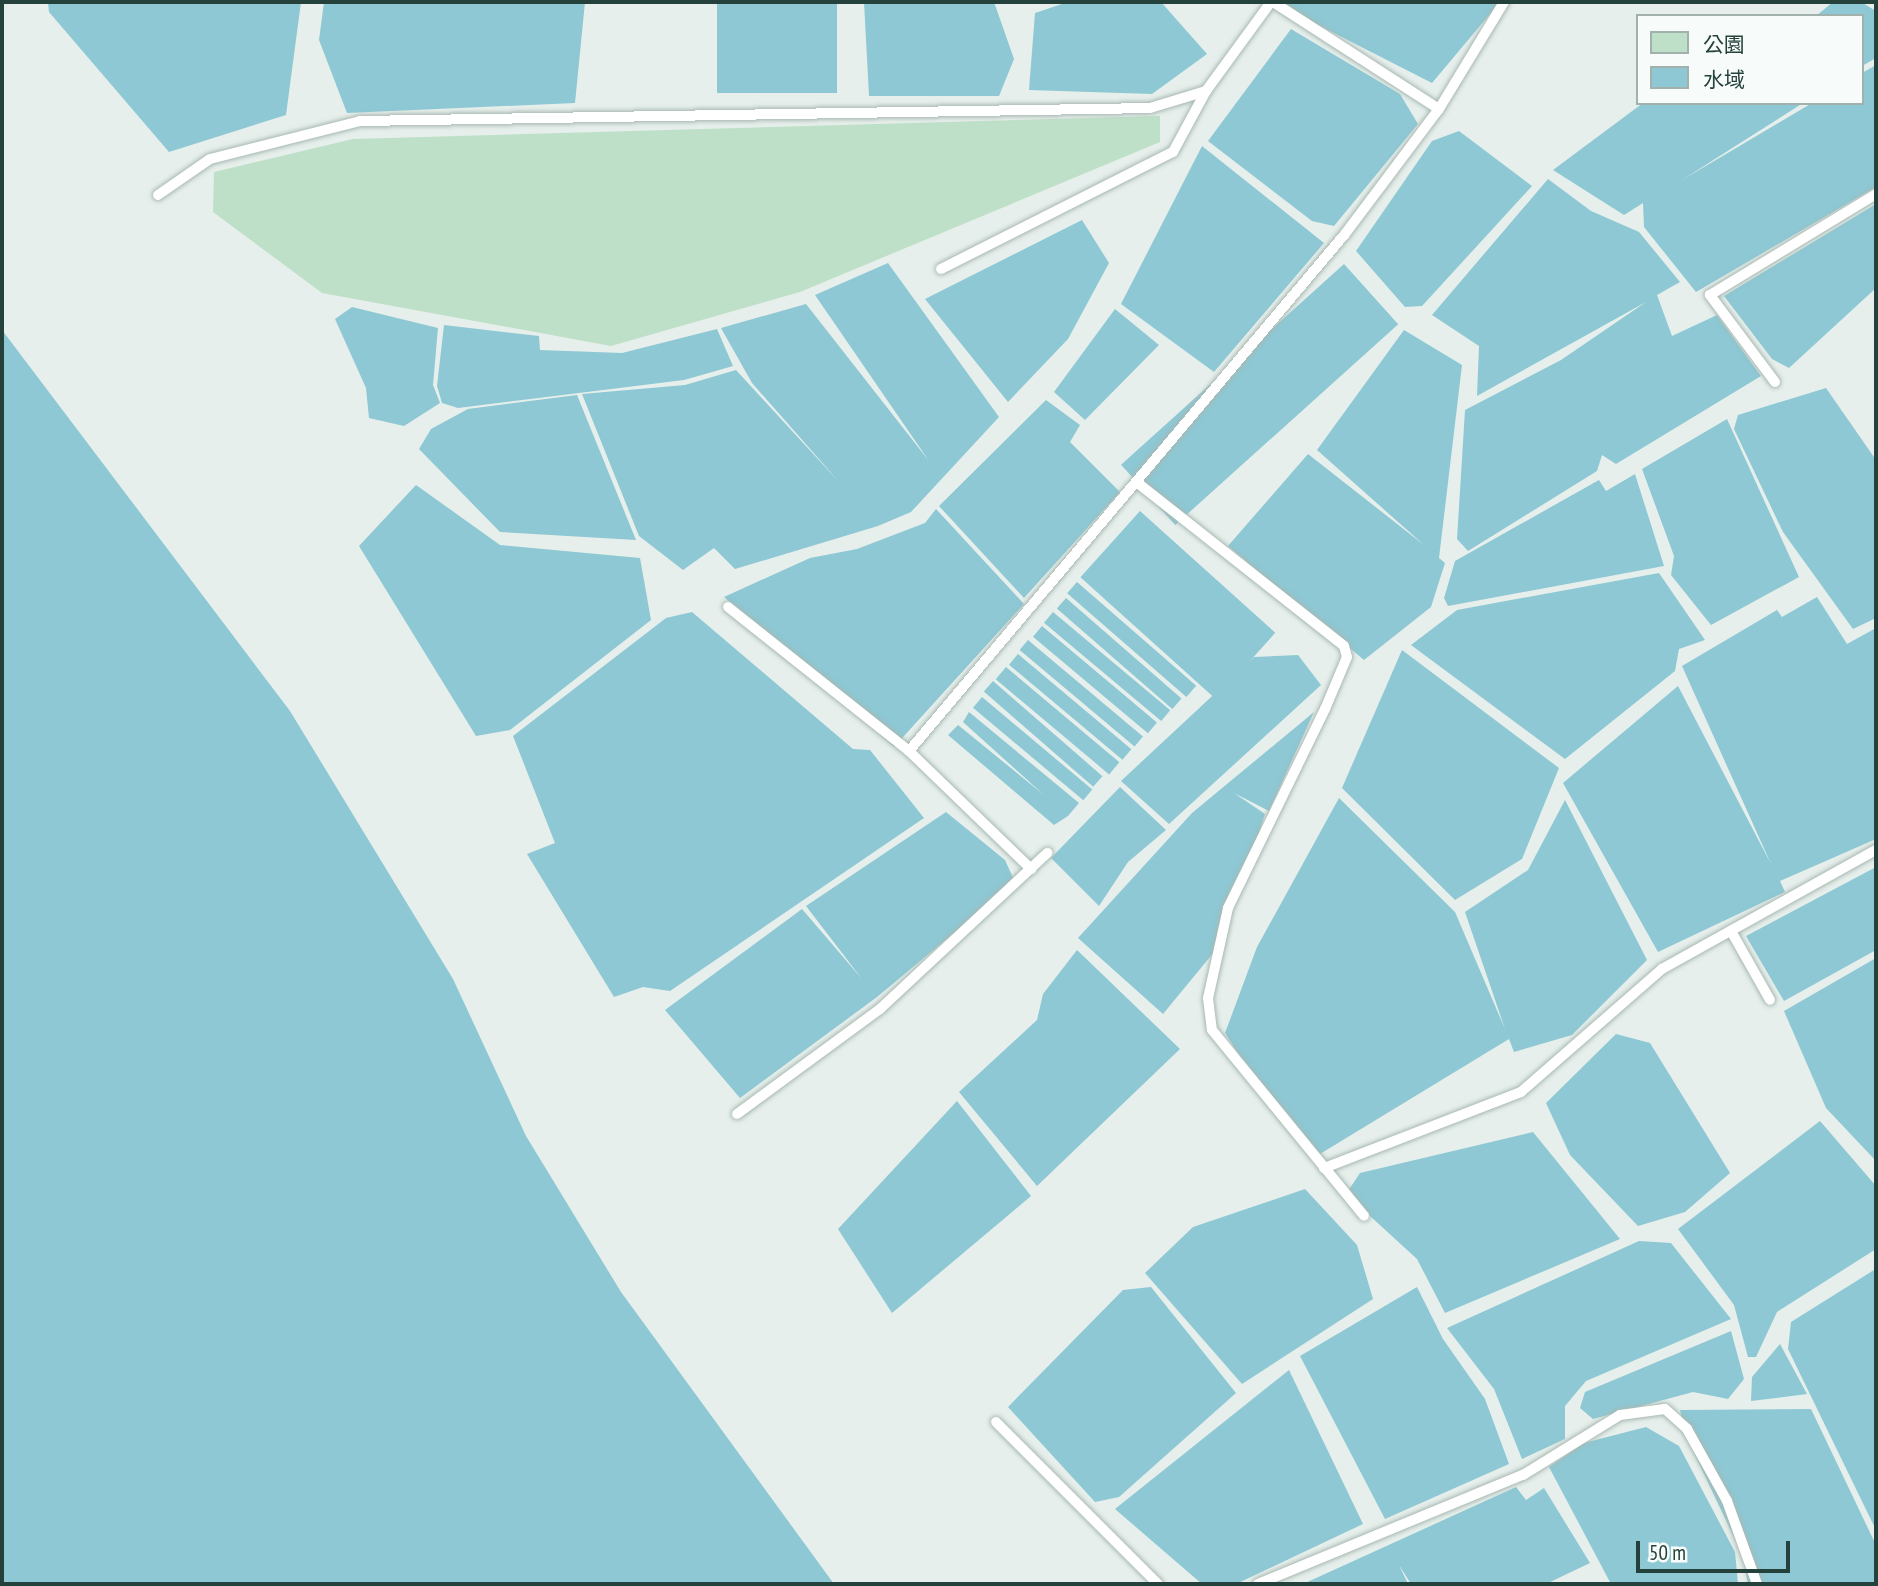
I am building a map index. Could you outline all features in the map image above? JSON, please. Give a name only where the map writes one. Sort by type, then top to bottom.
[{"type":"lane","points":[[941,269],[1173,152],[1206,92],[1272,2],[1439,108]]},
{"type":"lane","points":[[909,751],[1139,484],[1345,234],[1439,108],[1504,2]]},
{"type":"lane","points":[[158,195],[210,159],[360,121],[1150,107],[1206,92]]},
{"type":"lane","points":[[1775,382],[1710,295],[1876,194]]},
{"type":"lane","points":[[1139,484],[1344,646],[1347,657],[1325,709],[1228,908],[1208,998],[1212,1030],[1364,1216]]},
{"type":"lane","points":[[728,607],[909,751],[1031,869]]},
{"type":"lane","points":[[1324,1168],[1521,1092],[1662,969],[1876,850]]},
{"type":"lane","points":[[737,1114],[880,1009],[1047,852]]},
{"type":"lane","points":[[1731,931],[1770,1000]]},
{"type":"lane","points":[[1258,1584],[1523,1475],[1620,1415],[1665,1409],[1687,1429],[1727,1501],[1757,1584]]},
{"type":"lane","points":[[996,1422],[1158,1584]]},
{"type":"green space","points":[[1160,116],[1160,142],[800,292],[611,346],[322,293],[213,212],[214,172],[353,139]]},
{"type":"water","points":[[48,2],[301,2],[286,115],[169,152],[49,12]]},
{"type":"water","points":[[324,2],[585,2],[575,103],[347,113],[319,40]]},
{"type":"water","points":[[717,2],[837,2],[837,93],[717,93]]},
{"type":"water","points":[[864,2],[994,2],[1014,59],[999,96],[869,96]]},
{"type":"water","points":[[1068,2],[1161,2],[1207,54],[1152,94],[1029,90],[1035,13]]},
{"type":"water","points":[[1273,2],[1500,2],[1432,83]]},
{"type":"water","points":[[1833,2],[1861,2],[1876,11],[1876,58],[1864,65],[1864,14],[1818,14]]},
{"type":"water","points":[[1291,29],[1400,94],[1418,124],[1334,226],[1312,221],[1208,141]]},
{"type":"water","points":[[1876,65],[1876,187],[1696,292],[1644,227],[1643,203],[1624,215],[1553,170],[1640,105],[1800,105],[1682,180],[1809,105],[1864,105],[1864,72]]},
{"type":"water","points":[[1459,131],[1532,186],[1422,306],[1405,307],[1356,251],[1432,141]]},
{"type":"water","points":[[1202,146],[1324,243],[1214,372],[1121,304]]},
{"type":"water","points":[[1548,179],[1591,211],[1639,232],[1680,282],[1657,295],[1672,336],[1717,315],[1761,376],[1616,464],[1602,455],[1597,471],[1468,551],[1457,539],[1465,410],[1561,360],[1646,302],[1477,396],[1479,346],[1432,315]]},
{"type":"water","points":[[1876,204],[1876,288],[1789,368],[1772,359],[1724,296]]},
{"type":"water","points":[[1082,220],[1109,263],[1068,339],[1008,402],[925,299]]},
{"type":"water","points":[[888,263],[999,417],[911,512],[878,526],[735,569],[714,548],[683,570],[639,536],[582,394],[685,385],[736,370],[840,483],[752,383],[721,328],[806,304],[929,461],[815,295]]},
{"type":"water","points":[[1344,264],[1398,324],[1175,525],[1121,465]]},
{"type":"water","points":[[352,307],[438,328],[433,385],[440,403],[404,426],[369,418],[366,388],[335,319]]},
{"type":"water","points":[[1115,309],[1159,345],[1085,420],[1054,392]]},
{"type":"water","points":[[444,325],[539,336],[540,350],[622,353],[717,329],[733,366],[684,380],[458,408],[442,403],[437,386]]},
{"type":"water","points":[[2,330],[290,711],[453,979],[526,1136],[621,1292],[834,1584],[2,1584]]},
{"type":"water","points":[[1404,330],[1462,365],[1439,558],[1445,563],[1431,607],[1364,660],[1228,546],[1308,454],[1424,545],[1317,450]]},
{"type":"water","points":[[1826,388],[1876,460],[1876,618],[1853,629],[1783,532],[1734,429],[1738,415]]},
{"type":"water","points":[[577,395],[636,540],[500,532],[419,449],[431,429],[468,409]]},
{"type":"water","points":[[1046,400],[1080,425],[1070,442],[1120,492],[1024,598],[939,506]]},
{"type":"water","points":[[1727,419],[1799,577],[1711,625],[1671,575],[1674,556],[1642,469]]},
{"type":"water","points":[[1635,474],[1664,566],[1448,606],[1444,598],[1455,561],[1599,480],[1606,491]]},
{"type":"water","points":[[416,485],[500,545],[640,558],[651,620],[510,730],[476,736],[359,546]]},
{"type":"water","points":[[936,509],[1024,604],[894,747],[724,597],[810,558],[857,549],[925,523]]},
{"type":"water","points":[[1140,511],[1275,633],[1216,699],[1080,577]]},
{"type":"water","points":[[1659,573],[1705,640],[1679,649],[1675,671],[1565,759],[1411,645],[1457,610]]},
{"type":"water","points":[[1077,582],[1196,686],[1186,697],[1067,593]]},
{"type":"water","points":[[1817,597],[1847,644],[1876,628],[1876,839],[1780,881],[1785,892],[1658,952],[1563,783],[1678,686],[1771,864],[1682,666],[1777,610],[1782,617]]},
{"type":"water","points":[[1066,598],[1181,698],[1172,709],[1057,609]]},
{"type":"water","points":[[692,612],[853,749],[870,750],[924,818],[670,991],[643,987],[614,997],[527,854],[555,843],[513,736],[666,618]]},
{"type":"water","points":[[1053,612],[1170,710],[1161,721],[1044,623]]},
{"type":"water","points":[[1042,626],[1157,722],[1148,733],[1033,637]]},
{"type":"water","points":[[1028,640],[1143,736],[1135,746],[1020,650]]},
{"type":"water","points":[[1402,650],[1559,768],[1522,859],[1455,900],[1342,788]]},
{"type":"water","points":[[1018,654],[1131,749],[1122,760],[1009,665]]},
{"type":"water","points":[[1298,655],[1321,685],[1169,824],[1121,781],[1254,657]]},
{"type":"water","points":[[1006,667],[1119,762],[1109,774],[996,679]]},
{"type":"water","points":[[993,681],[1102,776],[1093,787],[984,692]]},
{"type":"water","points":[[982,697],[1092,790],[1083,800],[973,708]]},
{"type":"water","points":[[969,712],[1079,803],[1068,816],[1054,825],[948,735],[958,725],[1044,795],[963,722]]},
{"type":"water","points":[[1314,712],[1269,811],[1234,793],[1265,814],[1250,861],[1219,946],[1163,1014],[1078,938],[1192,813]]},
{"type":"water","points":[[1120,787],[1166,830],[1128,862],[1099,906],[1051,858]]},
{"type":"water","points":[[1339,798],[1455,912],[1505,1029],[1465,912],[1528,870],[1565,800],[1647,960],[1572,1035],[1514,1052],[1509,1039],[1315,1157],[1268,1100],[1225,1033],[1257,947]]},
{"type":"water","points":[[946,812],[1005,860],[1015,882],[877,997],[740,1098],[665,1010],[802,909],[862,979],[806,906]]},
{"type":"water","points":[[1876,867],[1876,950],[1784,1001],[1746,936]]},
{"type":"water","points":[[1077,950],[1180,1049],[1037,1186],[959,1092],[1037,1020],[1043,994]]},
{"type":"water","points":[[1876,958],[1876,1161],[1826,1108],[1784,1011]]},
{"type":"water","points":[[1616,1034],[1650,1043],[1730,1173],[1685,1212],[1638,1226],[1570,1155],[1546,1103]]},
{"type":"water","points":[[957,1101],[1031,1196],[892,1313],[838,1229]]},
{"type":"water","points":[[1820,1121],[1876,1186],[1876,1249],[1777,1312],[1756,1357],[1748,1357],[1734,1305],[1678,1229]]},
{"type":"water","points":[[1533,1132],[1620,1239],[1445,1313],[1417,1259],[1346,1194],[1360,1173]]},
{"type":"water","points":[[1305,1189],[1357,1245],[1373,1299],[1242,1384],[1145,1273],[1193,1227]]},
{"type":"water","points":[[1639,1241],[1671,1243],[1731,1319],[1586,1381],[1565,1406],[1565,1439],[1522,1459],[1494,1389],[1447,1328]]},
{"type":"water","points":[[1874,1270],[1876,1530],[1788,1349],[1791,1322]]},
{"type":"water","points":[[1151,1287],[1236,1393],[1119,1497],[1095,1502],[1008,1407],[1123,1290]]},
{"type":"water","points":[[1417,1287],[1443,1339],[1485,1399],[1509,1464],[1385,1519],[1300,1356]]},
{"type":"water","points":[[1731,1331],[1744,1379],[1728,1399],[1693,1392],[1593,1419],[1580,1408],[1585,1392]]},
{"type":"water","points":[[1780,1344],[1807,1394],[1751,1401],[1752,1377]]},
{"type":"water","points":[[1289,1370],[1363,1524],[1236,1584],[1202,1584],[1115,1509]]},
{"type":"water","points":[[1811,1409],[1876,1545],[1876,1584],[1748,1584],[1743,1556],[1685,1434],[1680,1410]]},
{"type":"water","points":[[1646,1427],[1679,1446],[1735,1552],[1738,1584],[1611,1584],[1549,1467],[1584,1443]]},
{"type":"water","points":[[1516,1487],[1526,1500],[1544,1488],[1590,1563],[1546,1584],[1411,1584],[1399,1565],[1408,1584],[1303,1584]]}]
